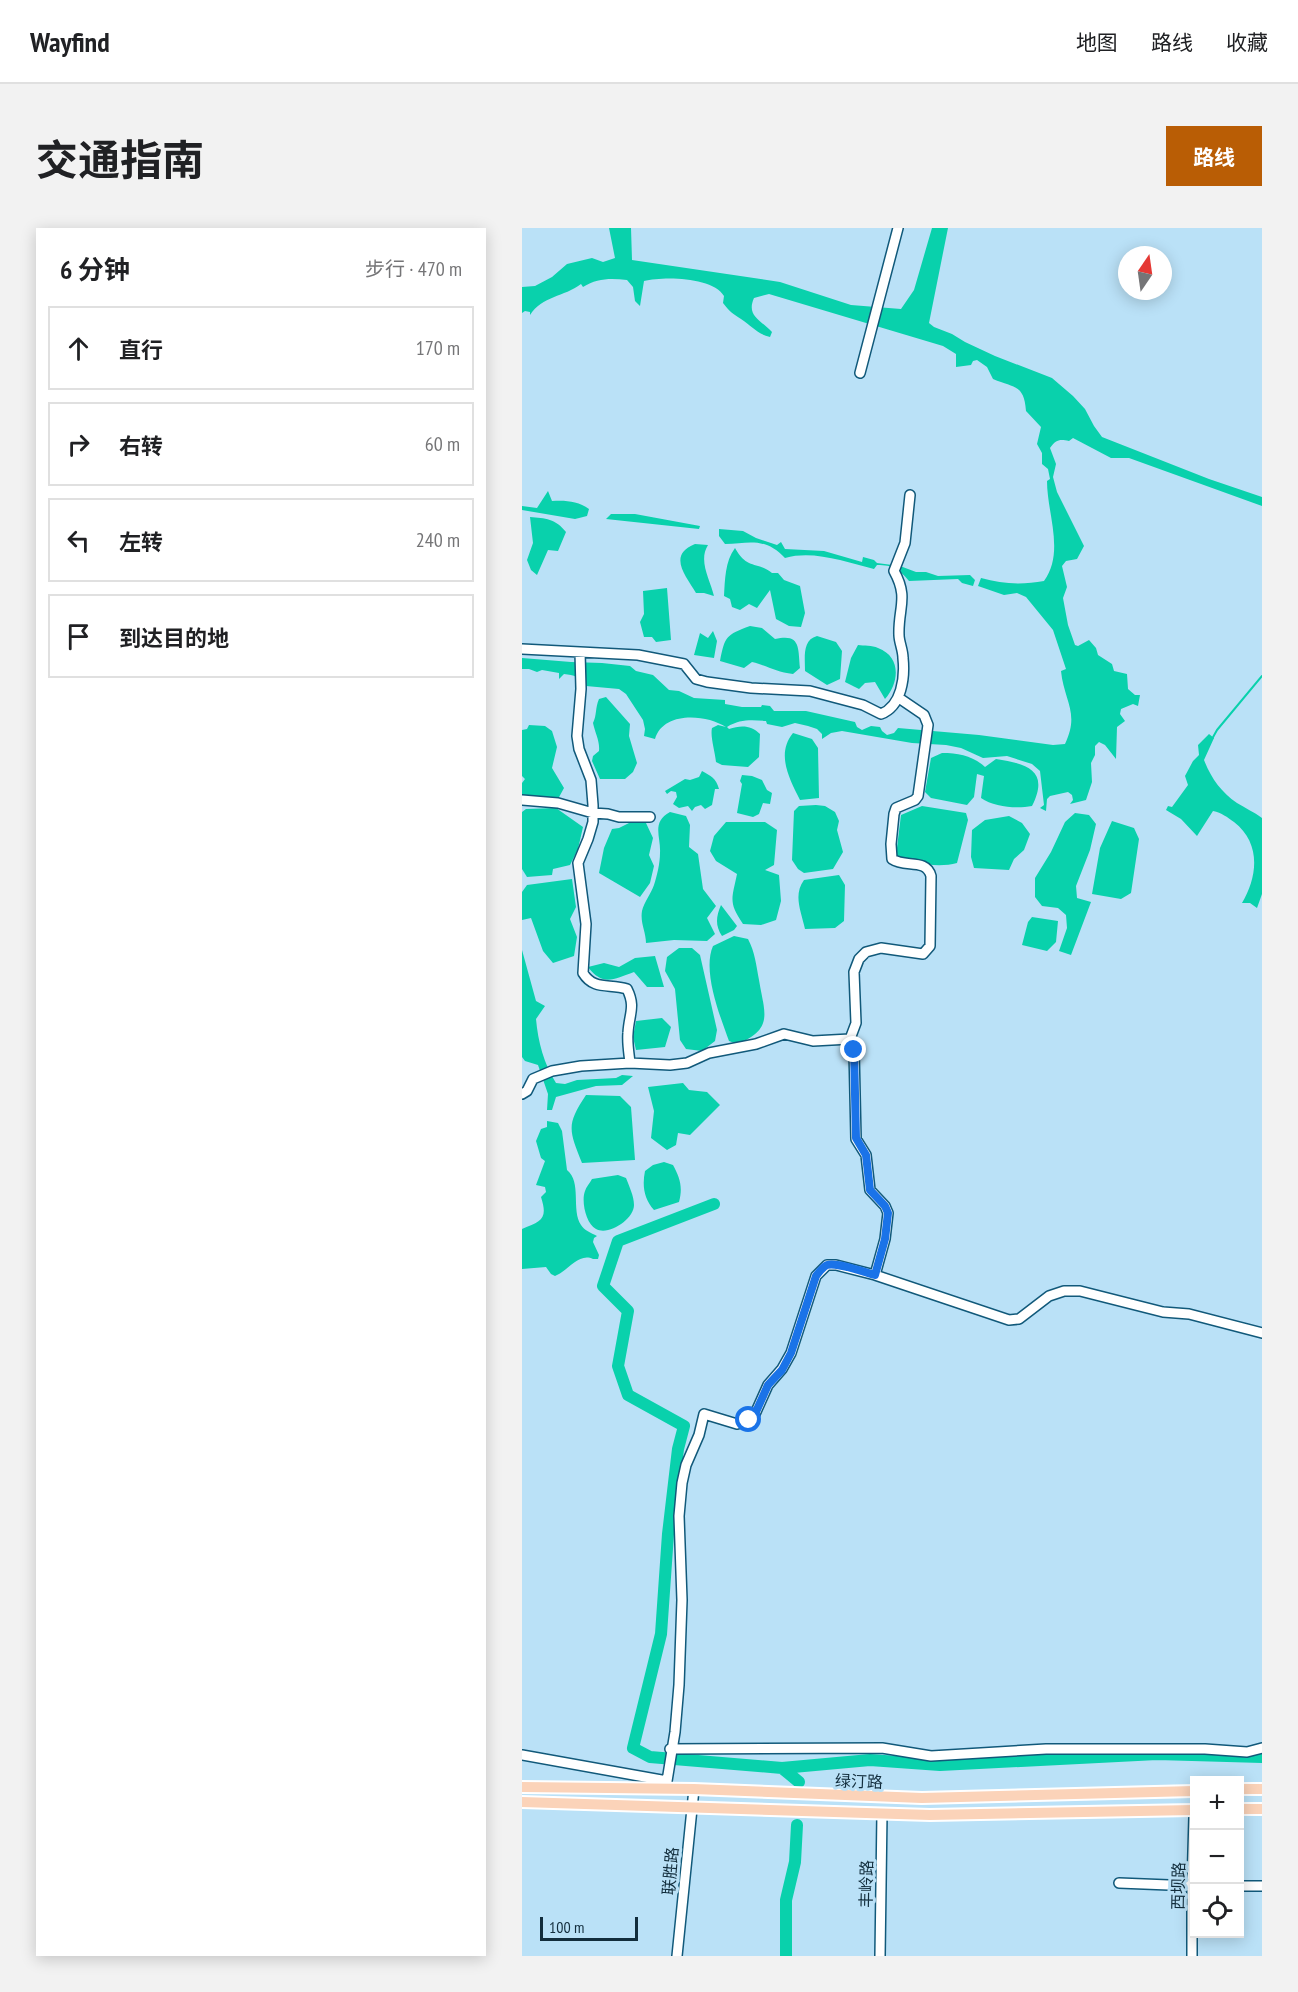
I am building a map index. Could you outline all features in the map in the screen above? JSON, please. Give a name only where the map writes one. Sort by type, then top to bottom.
[{"type":"main road","name":"绿汀路","points":[[522,1787],[694,1789],[922,1798],[1190,1791]]},
{"type":"main road","points":[[1244,1790],[1262,1789]]},
{"type":"main road","name":"绿汀路","points":[[522,1802],[930,1815],[1190,1810]]},
{"type":"main road","points":[[1244,1809],[1262,1809]]},
{"type":"street","points":[[860,373],[898,228]]},
{"type":"street","points":[[522,649],[638,655],[684,664],[688,672],[706,682],[750,688],[810,691],[863,705],[880,714],[886,712],[899,698],[902,685],[904,660],[899,637],[903,599],[902,585],[894,571],[904,543],[910,495]]},
{"type":"street","points":[[580,652],[581,689],[577,736],[579,749],[591,780],[593,813],[588,839],[578,863],[586,924],[584,974],[588,981],[597,985],[620,986],[627,989],[633,1011],[627,1035],[630,1063]]},
{"type":"street","points":[[875,1275],[885,1239],[888,1213],[885,1206],[870,1190],[866,1155],[856,1138],[854,1050],[850,1039],[856,1023],[854,972],[859,959],[873,949],[924,954],[930,946],[931,882],[929,868],[897,862],[892,859],[890,852],[896,808],[915,800],[918,796],[929,730],[924,716],[899,698]]},
{"type":"street","points":[[522,800],[558,803],[593,813],[619,817],[650,817]]},
{"type":"street","points":[[522,1094],[527,1091],[533,1079],[552,1071],[581,1066],[687,1063],[709,1053],[756,1044],[784,1034],[813,1041],[850,1039]]},
{"type":"street","points":[[522,1755],[667,1781],[675,1732],[679,1685],[682,1600],[679,1516],[686,1465],[704,1414],[737,1424],[749,1420],[755,1414],[768,1385],[782,1370],[791,1353],[816,1276],[826,1265],[836,1265],[875,1275],[1009,1320],[1019,1319],[1049,1296],[1064,1291],[1080,1291],[1163,1312],[1189,1314],[1262,1333]]},
{"type":"street","points":[[670,1756],[882,1748],[931,1756],[1046,1749],[1204,1749],[1247,1752],[1262,1748]]},
{"type":"street","name":"联胜路","points":[[677,1956],[694,1789]]},
{"type":"street","name":"丰岭路","points":[[880,1956],[882,1813]]},
{"type":"street","name":"西坝路","points":[[1193,1884],[1194,1830]]},
{"type":"street","points":[[1119,1883],[1190,1886]]},
{"type":"street","points":[[1244,1886],[1262,1886]]},
{"type":"street","name":"西坝路","points":[[1192,1938],[1192,1956]]},
{"type":"shaded area","points":[[609,228],[631,228],[632,260],[780,282],[851,305],[901,309],[914,290],[932,228],[948,228],[929,323],[995,356],[1052,378],[1085,409],[1102,437],[1262,497],[1262,506],[1129,458],[1111,458],[1073,438],[1069,441],[1058,441],[1050,448],[1056,464],[1053,477],[1057,492],[1084,546],[1077,559],[1066,561],[1062,566],[1067,587],[1063,598],[1068,625],[1075,645],[1078,646],[1089,640],[1096,648],[1098,655],[1112,664],[1114,671],[1127,674],[1128,689],[1135,695],[1140,695],[1138,706],[1133,704],[1121,709],[1120,714],[1125,721],[1117,727],[1116,759],[1105,745],[1099,742],[1095,746],[1095,755],[1091,763],[1092,782],[1086,800],[1070,804],[1073,800],[1072,795],[1068,792],[1050,796],[1047,799],[1046,811],[1040,808],[1044,805],[1040,771],[1032,764],[1007,756],[983,758],[961,748],[946,745],[912,743],[842,731],[831,733],[822,739],[822,734],[817,729],[795,723],[782,727],[767,724],[766,721],[746,721],[727,727],[729,729],[742,726],[757,731],[760,734],[759,757],[748,767],[722,765],[716,762],[712,728],[718,725],[726,727],[718,723],[708,719],[676,719],[667,723],[655,739],[644,736],[643,720],[626,694],[619,689],[586,686],[571,675],[564,674],[559,679],[559,673],[522,669],[522,658],[630,666],[636,671],[653,675],[669,690],[679,691],[694,698],[725,700],[725,704],[742,707],[770,706],[774,711],[806,711],[855,722],[862,730],[871,726],[880,727],[887,735],[894,733],[898,728],[979,735],[1053,745],[1065,744],[1071,724],[1070,707],[1061,671],[1066,669],[1053,630],[1026,597],[1017,593],[1004,595],[978,586],[981,578],[1012,583],[1044,581],[1053,558],[1054,545],[1047,481],[1050,479],[1048,469],[1042,464],[1042,453],[1037,444],[1041,427],[1026,411],[1020,391],[993,379],[987,367],[977,360],[971,365],[956,367],[956,354],[943,346],[769,294],[754,298],[752,304],[753,314],[772,332],[770,337],[765,336],[729,310],[723,303],[724,296],[718,290],[710,285],[687,280],[644,281],[640,306],[635,301],[633,287],[627,280],[599,280],[583,287],[581,284],[547,300],[530,315],[530,312],[522,313],[522,287],[535,286],[552,277],[567,264],[592,258],[603,262],[615,258]]},
{"type":"shaded area","points":[[548,491],[552,501],[571,502],[589,509],[587,516],[575,519],[522,510],[522,506],[537,508]]},
{"type":"shaded area","points":[[611,514],[635,514],[700,526],[699,529],[606,519]]},
{"type":"shaded area","points":[[530,517],[550,520],[566,532],[558,551],[548,550],[537,575],[531,570],[527,560],[533,543]]},
{"type":"shaded area","points":[[719,529],[743,531],[777,545],[781,542],[785,549],[824,551],[862,562],[863,557],[877,563],[900,566],[916,572],[938,576],[970,575],[975,580],[973,586],[962,583],[958,579],[909,581],[899,571],[887,566],[877,565],[874,569],[841,560],[807,555],[785,558],[778,551],[764,544],[750,542],[725,544],[719,536]]},
{"type":"shaded area","points":[[695,544],[708,545],[704,564],[714,596],[696,593],[681,566],[682,554]]},
{"type":"shaded area","points":[[735,548],[744,560],[772,573],[778,573],[784,580],[800,586],[805,613],[801,627],[789,626],[776,619],[770,590],[757,608],[749,604],[740,610],[732,607],[730,599],[724,596],[727,565]]},
{"type":"shaded area","points":[[667,588],[671,640],[656,642],[652,637],[644,637],[640,622],[644,614],[643,591]]},
{"type":"shaded area","points":[[750,626],[762,628],[775,639],[794,640],[798,648],[800,668],[793,674],[752,662],[744,668],[720,661],[725,641],[731,634]]},
{"type":"shaded area","points":[[713,631],[717,641],[714,658],[694,655],[700,633],[708,638]]},
{"type":"shaded area","points":[[817,636],[836,642],[842,651],[840,679],[827,685],[805,671],[807,645],[812,638]]},
{"type":"shaded area","points":[[858,645],[871,646],[886,652],[894,664],[896,671],[893,686],[885,699],[875,682],[865,683],[859,689],[845,682],[851,658]]},
{"type":"shaded area","points":[[606,697],[630,724],[629,736],[637,763],[633,772],[625,779],[600,779],[592,761],[593,756],[599,751],[593,723],[599,699]]},
{"type":"shaded area","points":[[529,725],[545,726],[552,731],[557,747],[552,768],[564,788],[558,799],[522,798],[522,783],[525,779],[522,776],[522,730],[527,729]]},
{"type":"shaded area","points":[[793,733],[812,739],[818,748],[819,798],[800,800],[792,783],[786,766],[785,749]]},
{"type":"shaded area","points":[[1209,734],[1214,738],[1204,760],[1213,779],[1231,799],[1262,818],[1262,894],[1257,908],[1250,903],[1242,903],[1254,871],[1253,850],[1243,830],[1227,817],[1213,811],[1197,836],[1181,819],[1166,810],[1168,806],[1172,807],[1188,785],[1185,776],[1199,755],[1198,745]]},
{"type":"shaded area","points":[[942,753],[965,756],[985,767],[996,759],[1026,767],[1037,777],[1037,794],[1032,806],[1005,806],[981,798],[984,776],[977,774],[974,797],[967,805],[931,798],[925,792],[931,758]]},
{"type":"shaded area","points":[[702,771],[711,776],[718,785],[719,789],[715,789],[712,805],[705,809],[701,805],[692,811],[688,806],[679,808],[673,804],[677,797],[676,792],[671,791],[667,794],[665,791],[685,779],[699,777]]},
{"type":"shaded area","points":[[742,775],[762,780],[767,790],[772,793],[770,804],[763,803],[759,814],[753,817],[737,813]]},
{"type":"shaded area","points":[[799,806],[825,806],[835,812],[839,821],[837,830],[843,852],[833,869],[804,873],[792,860],[794,811]]},
{"type":"shaded area","points":[[922,806],[966,813],[968,820],[957,863],[926,864],[896,856],[901,815]]},
{"type":"shaded area","points":[[556,808],[583,827],[578,849],[570,865],[553,869],[552,875],[527,877],[522,869],[522,812],[526,809]]},
{"type":"shaded area","points":[[670,812],[686,816],[690,825],[689,847],[698,854],[703,889],[716,906],[707,918],[715,934],[707,941],[674,940],[646,943],[642,911],[654,885],[658,869],[659,825],[664,816]]},
{"type":"shaded area","points":[[1075,813],[1089,815],[1096,824],[1090,850],[1076,886],[1077,898],[1091,902],[1071,955],[1059,951],[1067,928],[1066,915],[1058,908],[1042,906],[1035,897],[1035,878],[1051,852],[1065,822]]},
{"type":"shaded area","points":[[1009,816],[1022,823],[1030,834],[1024,850],[1014,859],[1009,870],[974,868],[971,857],[972,830],[985,820]]},
{"type":"shaded area","points":[[1112,821],[1134,828],[1139,839],[1131,893],[1121,899],[1092,894],[1100,848]]},
{"type":"shaded area","points":[[631,822],[646,823],[653,838],[649,855],[654,866],[650,883],[640,897],[599,873],[604,848],[612,829]]},
{"type":"shaded area","points":[[726,822],[765,822],[777,830],[774,865],[765,870],[779,875],[781,901],[776,920],[761,925],[743,924],[735,910],[732,900],[737,874],[716,861],[710,851],[714,836]]},
{"type":"shaded area","points":[[839,875],[845,885],[844,921],[835,928],[805,929],[798,897],[804,880]]},
{"type":"shaded area","points":[[572,879],[576,907],[570,919],[577,937],[574,956],[553,963],[543,951],[531,918],[522,920],[522,892],[527,885]]},
{"type":"shaded area","points":[[721,905],[737,926],[722,936],[717,921]]},
{"type":"shaded area","points":[[1032,917],[1058,921],[1056,942],[1047,951],[1022,945],[1028,922]]},
{"type":"shaded area","points":[[734,936],[748,939],[755,959],[764,1010],[762,1026],[749,1038],[737,1044],[729,1041],[725,1031],[717,1007],[710,968],[713,946]]},
{"type":"shaded area","points":[[679,948],[692,948],[700,955],[717,1030],[715,1041],[702,1051],[686,1049],[680,1040],[675,989],[665,971],[667,957]]},
{"type":"shaded area","points":[[522,950],[536,1001],[545,1006],[536,1019],[537,1028],[545,1060],[556,1083],[616,1078],[622,1075],[633,1076],[622,1085],[596,1086],[556,1097],[552,1110],[547,1110],[548,1094],[538,1065],[525,1061],[522,1057]]},
{"type":"shaded area","points":[[655,956],[664,987],[647,987],[634,972],[615,979],[604,979],[588,967],[604,963],[619,967],[635,958]]},
{"type":"shaded area","points":[[662,1018],[671,1027],[665,1047],[636,1050],[633,1037],[636,1021]]},
{"type":"shaded area","points":[[683,1083],[689,1090],[707,1092],[720,1105],[690,1135],[678,1133],[676,1145],[667,1150],[651,1138],[654,1111],[648,1087]]},
{"type":"shaded area","points":[[586,1095],[620,1096],[631,1107],[635,1160],[582,1163],[574,1143],[572,1128],[575,1114]]},
{"type":"shaded area","points":[[547,1121],[558,1123],[562,1131],[567,1170],[574,1182],[578,1219],[584,1228],[597,1236],[593,1242],[599,1255],[598,1259],[578,1260],[555,1276],[546,1267],[522,1269],[522,1229],[539,1221],[544,1210],[541,1197],[546,1192],[545,1187],[536,1185],[545,1161],[541,1158],[536,1141],[541,1129],[547,1127]]},
{"type":"shaded area","points":[[664,1162],[673,1165],[680,1183],[679,1202],[654,1210],[645,1192],[645,1171],[653,1165]]},
{"type":"shaded area","points":[[618,1175],[626,1178],[633,1198],[633,1210],[620,1225],[601,1231],[592,1226],[585,1212],[584,1195],[592,1179]]},
{"type":"waterway","points":[[1212,739],[1262,676]]},
{"type":"waterway","points":[[714,1204],[618,1241],[603,1286],[628,1311],[618,1366],[628,1395],[684,1426],[678,1449],[668,1534],[661,1634],[633,1748],[650,1757],[782,1768],[799,1782]]},
{"type":"waterway","points":[[782,1768],[870,1760],[940,1765],[1157,1754],[1262,1757]]},
{"type":"waterway","points":[[786,1956],[786,1900],[795,1862],[797,1825]]},
{"type":"route","points":[[749,1420],[755,1414],[768,1385],[782,1370],[791,1353],[816,1276],[821,1270],[826,1265],[836,1265],[875,1275],[885,1239],[888,1213],[885,1206],[870,1190],[866,1155],[856,1138],[856,1105],[853,1095],[854,1050]]}]
